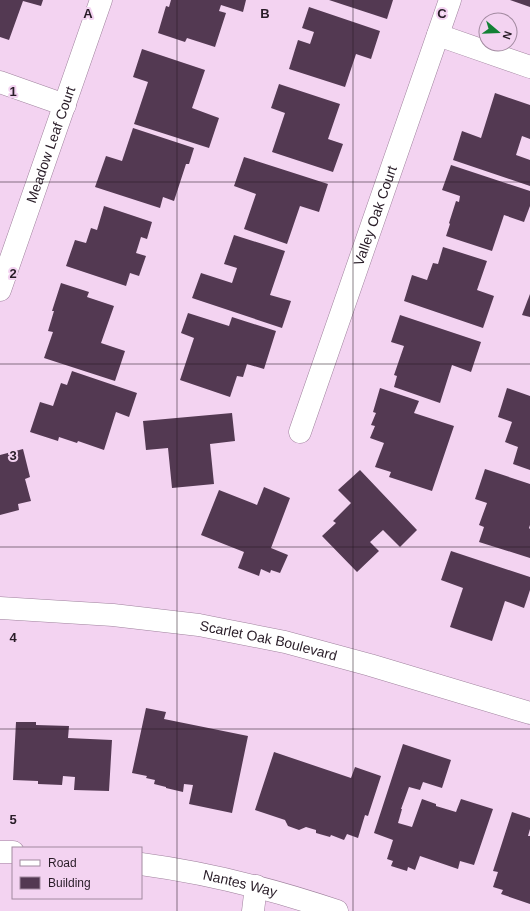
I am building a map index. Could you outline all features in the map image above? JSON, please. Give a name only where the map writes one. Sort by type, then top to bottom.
[{"type":"street","name":"Meadow Leaf Court","points":[[0,290],[101,0]]},
{"type":"street","name":"Valley Oak Court","points":[[300,432],[450,0]]},
{"type":"street","points":[[438,35],[530,67]]},
{"type":"street","points":[[0,82],[65,105]]},
{"type":"street","name":"Scarlet Oak Boulevard","points":[[0,608],[113,615],[200,625],[301,646],[530,712]]},
{"type":"street","points":[[0,852],[12,852]]},
{"type":"street","name":"Nantes Way","points":[[142,864],[178,869],[256,886],[337,911]]},
{"type":"street","points":[[253,911],[256,886]]},
{"type":"building","points":[[0,0],[43,0],[41,6],[23,1],[9,40],[0,37]]},
{"type":"building","points":[[171,0],[246,0],[243,12],[221,5],[219,11],[226,13],[215,47],[187,38],[185,42],[158,33],[166,6],[169,7]]},
{"type":"building","points":[[329,0],[393,0],[387,19]]},
{"type":"building","points":[[510,0],[530,0],[530,7]]},
{"type":"building","points":[[309,7],[380,31],[371,59],[356,54],[345,87],[289,69],[298,40],[310,44],[314,32],[302,28]]},
{"type":"building","points":[[142,49],[205,70],[192,108],[219,118],[209,148],[134,124],[148,82],[133,77]]},
{"type":"building","points":[[279,84],[340,104],[328,139],[343,144],[333,172],[272,152],[285,113],[271,108]]},
{"type":"building","points":[[495,93],[530,105],[530,139],[522,136],[516,155],[530,160],[530,186],[453,160],[462,131],[481,138]]},
{"type":"building","points":[[133,128],[194,148],[189,164],[186,164],[174,201],[163,197],[160,208],[95,187],[106,156],[122,161]]},
{"type":"building","points":[[244,157],[328,184],[319,212],[300,206],[287,244],[244,229],[256,194],[234,186]]},
{"type":"building","points":[[451,165],[530,191],[530,206],[524,222],[504,215],[492,251],[446,236],[456,201],[459,202],[460,196],[442,190]]},
{"type":"building","points":[[104,206],[152,222],[147,239],[141,237],[136,253],[146,256],[139,276],[130,273],[126,286],[66,266],[75,240],[86,243],[91,228],[97,230]]},
{"type":"building","points":[[234,235],[285,251],[270,295],[291,301],[282,328],[192,298],[201,273],[232,283],[237,268],[224,264]]},
{"type":"building","points":[[443,247],[487,261],[477,290],[494,296],[483,328],[404,301],[412,275],[427,280],[433,263],[438,264]]},
{"type":"building","points":[[61,283],[89,292],[87,297],[114,306],[101,343],[125,351],[115,381],[44,358],[53,332],[48,331],[54,311],[52,311]]},
{"type":"building","points":[[530,294],[530,317],[522,315]]},
{"type":"building","points":[[188,313],[229,326],[232,317],[276,331],[264,369],[247,364],[243,377],[237,376],[230,397],[180,380],[194,338],[181,333]]},
{"type":"building","points":[[400,315],[481,342],[471,372],[452,365],[440,403],[394,387],[397,376],[394,375],[404,346],[391,342]]},
{"type":"building","points":[[72,371],[137,393],[129,417],[116,412],[104,450],[78,441],[77,443],[59,437],[58,441],[30,432],[40,402],[53,406],[61,383],[67,385]]},
{"type":"building","points":[[380,388],[419,401],[414,413],[454,426],[432,491],[389,477],[391,472],[375,467],[384,443],[370,438],[375,426],[371,425],[376,413],[373,412]]},
{"type":"building","points":[[507,388],[530,396],[530,470],[513,464],[518,447],[505,442],[512,422],[498,417]]},
{"type":"building","points":[[232,413],[235,441],[210,444],[214,484],[172,488],[168,448],[146,450],[143,421]]},
{"type":"building","points":[[23,449],[30,477],[25,479],[31,501],[18,504],[19,510],[0,515],[0,455]]},
{"type":"building","points":[[485,469],[530,484],[530,558],[479,542],[484,527],[479,525],[487,503],[475,499]]},
{"type":"building","points":[[360,470],[417,530],[400,547],[383,530],[370,542],[379,551],[357,572],[322,536],[336,523],[333,521],[351,503],[338,490]]},
{"type":"building","points":[[264,487],[290,498],[271,548],[288,555],[280,573],[271,570],[270,573],[261,569],[259,576],[238,568],[244,552],[201,535],[219,490],[257,505]]},
{"type":"building","points":[[451,551],[530,577],[530,590],[524,608],[505,601],[492,641],[450,627],[463,588],[441,580]]},
{"type":"building","points":[[146,708],[166,712],[164,719],[248,736],[232,813],[189,804],[193,785],[184,784],[183,792],[154,784],[155,780],[146,778],[147,776],[132,773]]},
{"type":"building","points":[[16,722],[36,722],[36,725],[69,726],[68,738],[112,740],[109,791],[74,790],[75,777],[63,776],[62,785],[38,784],[38,781],[13,780]]},
{"type":"building","points":[[403,744],[451,760],[442,788],[423,782],[420,790],[409,787],[401,809],[398,823],[412,827],[422,799],[436,804],[436,806],[456,812],[461,799],[493,809],[474,865],[460,861],[458,869],[420,856],[415,870],[408,867],[407,871],[391,866],[393,861],[387,859],[393,840],[374,833]]},
{"type":"building","points":[[274,752],[351,778],[355,767],[381,776],[368,816],[365,815],[358,838],[347,834],[344,840],[331,835],[330,837],[316,833],[316,830],[306,827],[299,830],[288,826],[285,820],[255,810]]},
{"type":"building","points":[[512,812],[530,818],[530,829],[528,836],[530,836],[530,904],[501,894],[503,890],[493,887],[498,872],[493,871]]}]
